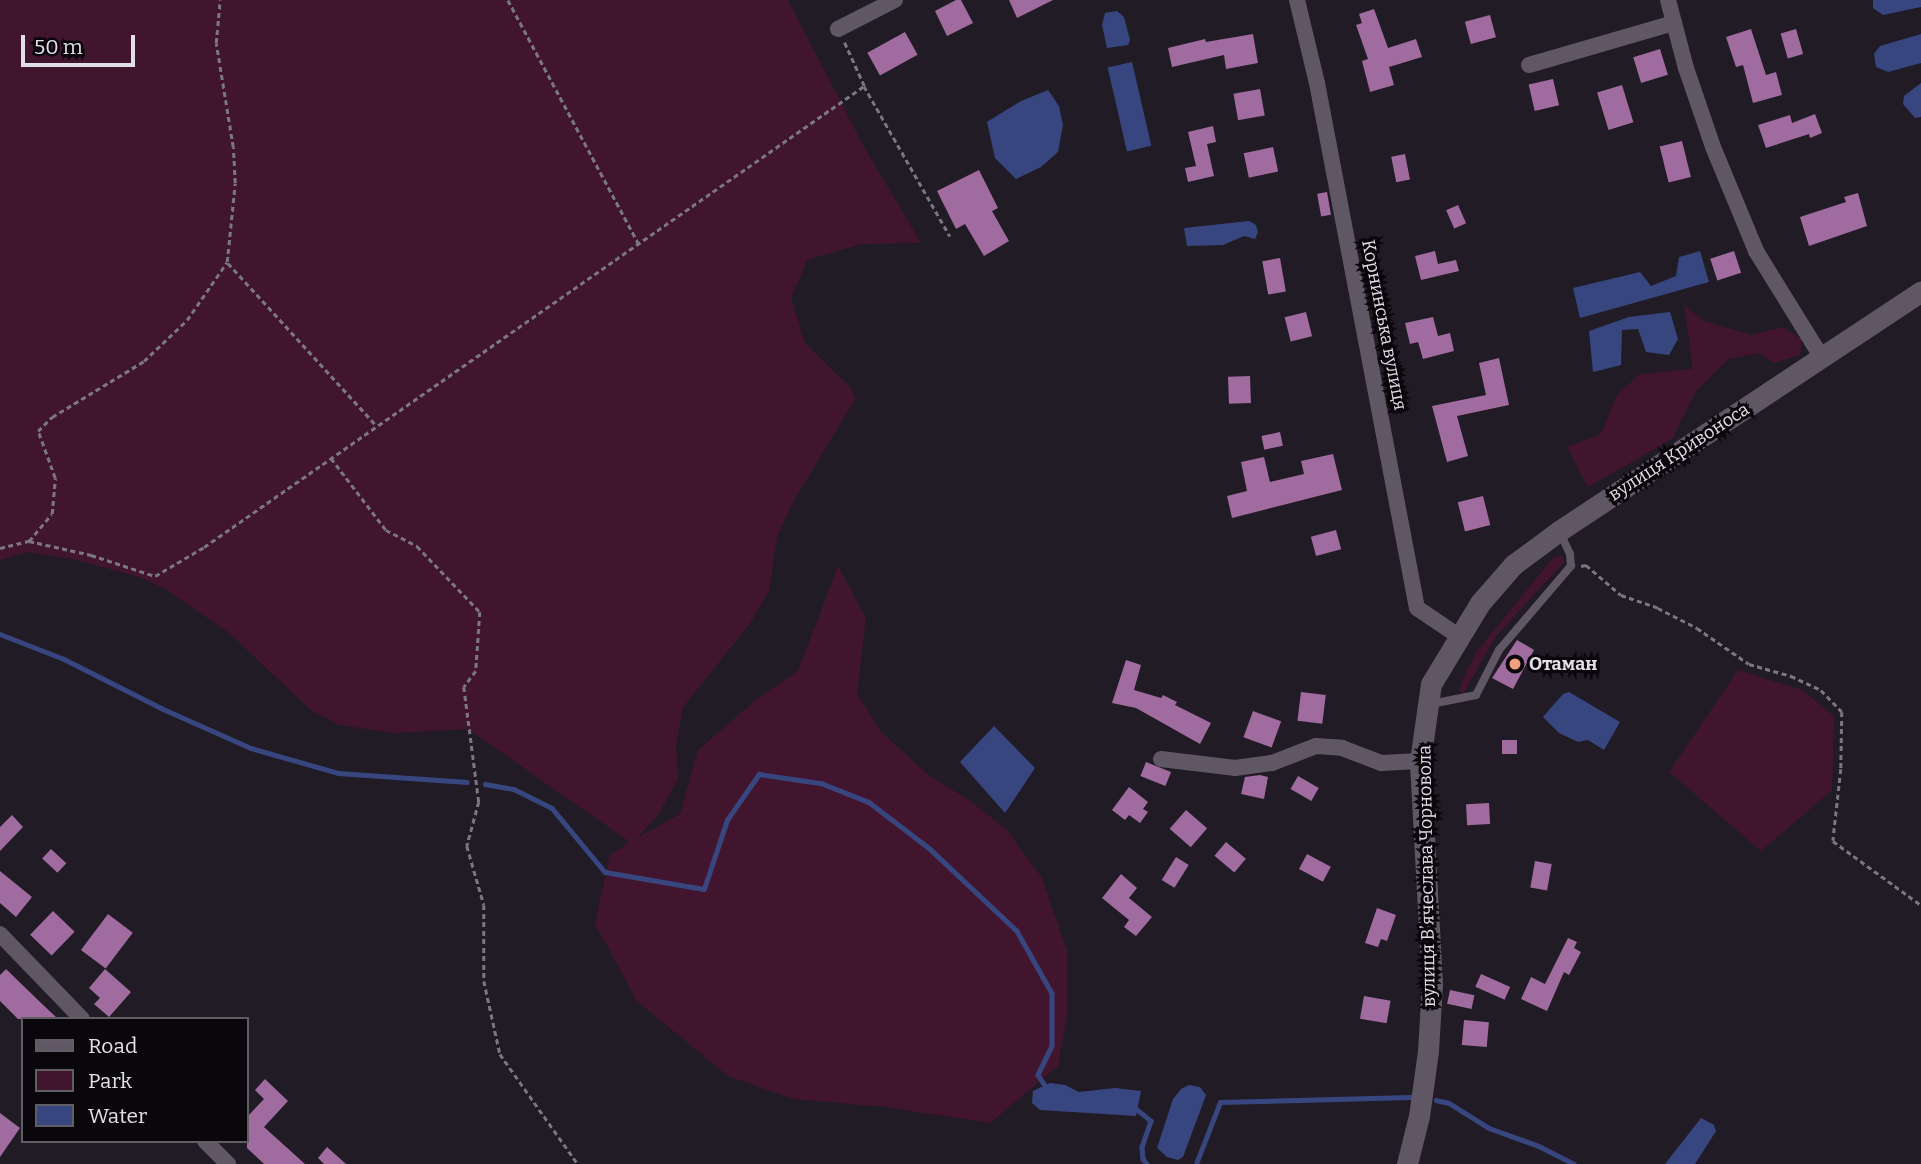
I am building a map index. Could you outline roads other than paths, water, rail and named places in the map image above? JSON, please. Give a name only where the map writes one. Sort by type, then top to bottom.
[{"type":"main road","name":"вулиця Кривоноса","points":[[1460,637],[1480,603],[1513,565],[1559,531],[1921,291]]},
{"type":"main road","name":"вулиця Вʼячеслава Чорновола","points":[[1407,1164],[1419,1116],[1428,1051],[1432,984],[1420,761],[1431,684],[1460,637]]},
{"type":"street","points":[[838,29],[895,0]]},
{"type":"street","name":"Корнинська вулиця","points":[[1297,0],[1322,110],[1417,608],[1460,637]]},
{"type":"street","points":[[1668,0],[1713,147],[1756,251],[1822,358]]},
{"type":"street","points":[[1529,65],[1674,23]]},
{"type":"street","points":[[1161,759],[1236,768],[1272,763],[1316,746],[1342,748],[1381,763],[1420,761]]},
{"type":"street","points":[[0,934],[80,1017]]},
{"type":"street","points":[[207,1143],[228,1164]]},
{"type":"lane","points":[[1428,705],[1476,695],[1499,650],[1571,566],[1570,554],[1559,531]]},
{"type":"water","points":[[1873,0],[1921,0],[1921,7],[1883,15],[1873,8]]},
{"type":"water","points":[[1117,11],[1124,17],[1130,40],[1128,45],[1107,48],[1102,25],[1105,13]]},
{"type":"water","points":[[1921,34],[1921,63],[1888,72],[1876,67],[1874,54],[1880,46]]},
{"type":"water","points":[[1132,62],[1151,146],[1127,151],[1108,68]]},
{"type":"water","points":[[1921,83],[1921,117],[1915,118],[1903,104],[1904,96]]},
{"type":"water","points":[[1048,90],[1059,106],[1063,125],[1058,152],[1041,167],[1016,179],[995,158],[987,122],[1021,101]]},
{"type":"water","points":[[1249,221],[1256,225],[1258,232],[1255,239],[1244,236],[1223,245],[1187,246],[1184,228]]},
{"type":"water","points":[[1700,251],[1709,282],[1580,318],[1573,288],[1640,272],[1651,286],[1676,276],[1679,257]]},
{"type":"water","points":[[1670,312],[1678,339],[1669,355],[1646,352],[1638,329],[1622,330],[1621,365],[1593,372],[1589,331],[1629,317]]},
{"type":"water","points":[[1569,692],[1620,722],[1604,750],[1588,740],[1578,742],[1559,733],[1543,717],[1563,694]]},
{"type":"water","points":[[994,726],[1035,768],[1005,813],[960,762]]},
{"type":"water","points":[[1050,1083],[1065,1085],[1079,1092],[1115,1088],[1141,1091],[1136,1116],[1040,1110],[1032,1103],[1033,1091]]},
{"type":"water","points":[[1189,1085],[1200,1087],[1206,1095],[1183,1157],[1178,1160],[1167,1157],[1157,1148],[1173,1099],[1181,1089]]},
{"type":"water","points":[[1701,1118],[1714,1125],[1716,1131],[1695,1164],[1665,1164]]},
{"type":"waterway","points":[[0,634],[64,659],[161,708],[251,748],[338,773],[467,782]]},
{"type":"waterway","points":[[485,784],[514,789],[552,808],[605,872],[704,889],[727,820],[759,774],[821,783],[869,802],[929,848],[1017,931],[1052,993],[1052,1046],[1038,1075],[1048,1090]]},
{"type":"waterway","points":[[1196,1164],[1220,1102],[1411,1097]]},
{"type":"waterway","points":[[1436,1100],[1449,1103],[1489,1128],[1539,1146],[1574,1164]]},
{"type":"waterway","points":[[1134,1107],[1151,1121],[1142,1147],[1143,1159],[1147,1164]]},
{"type":"place","name":"Отаман","points":[[1515,664]]}]
